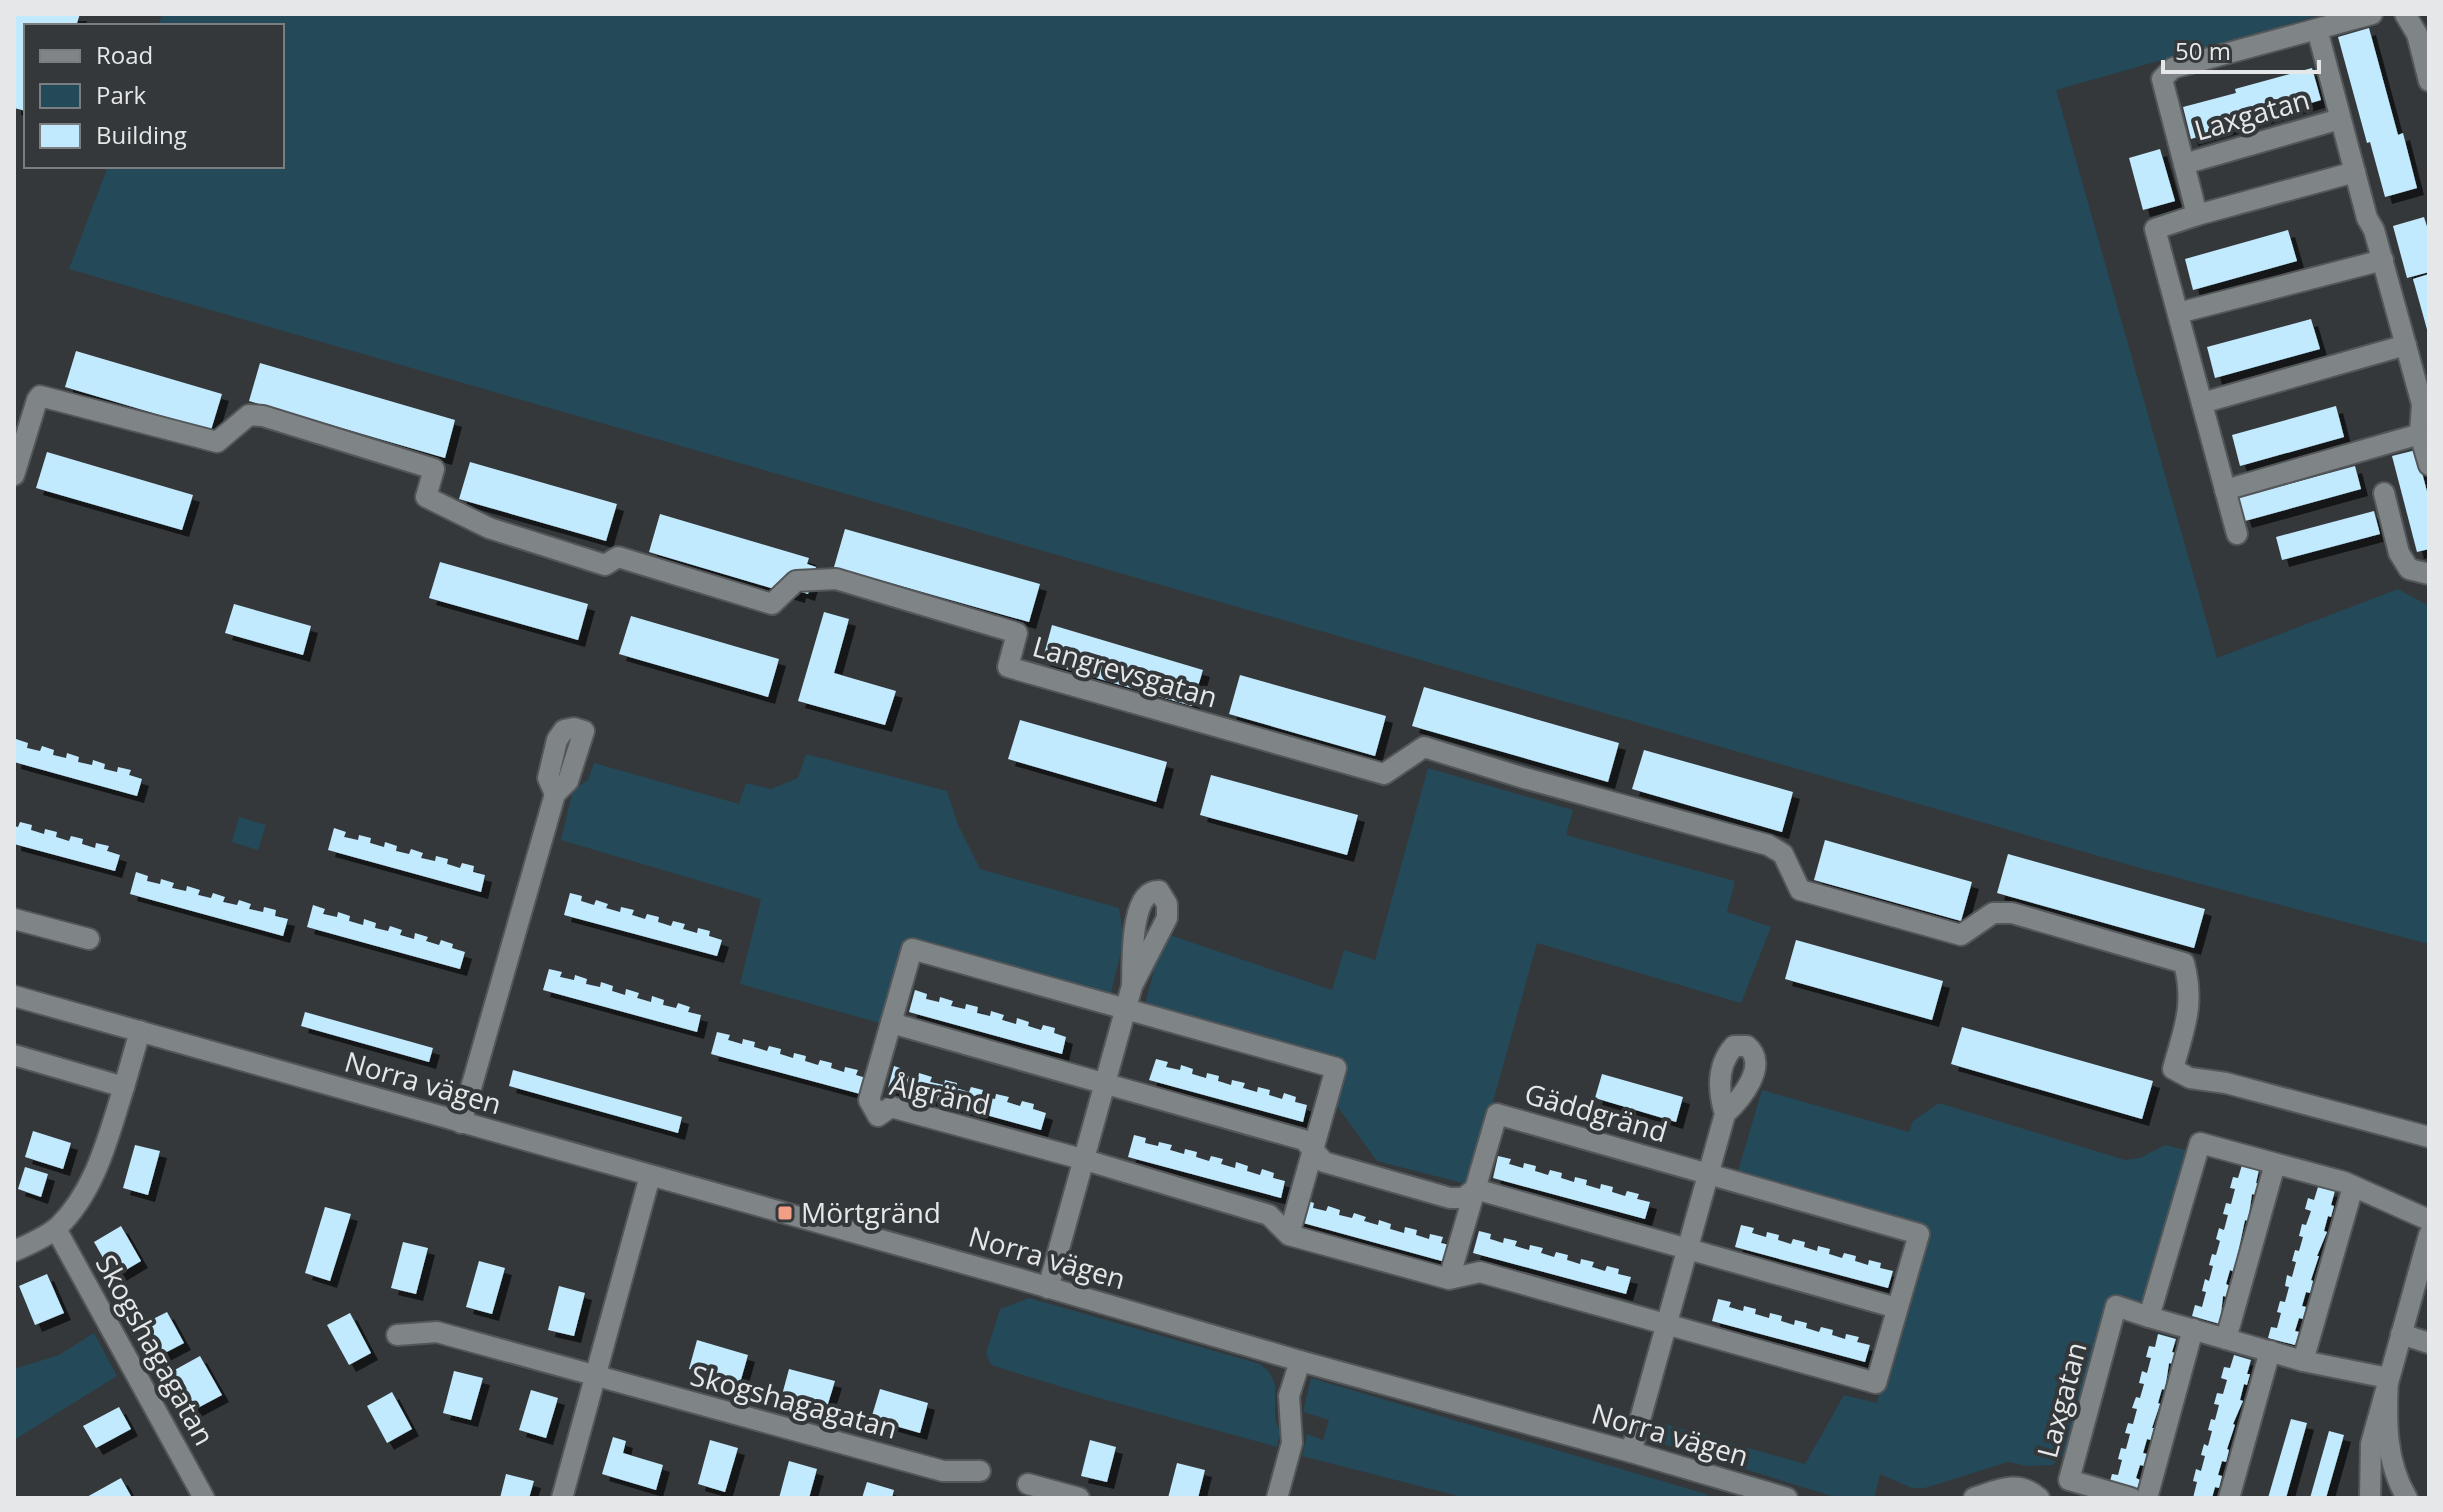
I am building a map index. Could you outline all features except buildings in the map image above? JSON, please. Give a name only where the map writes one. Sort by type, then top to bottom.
[{"type":"street","points":[[2184,164],[2162,79],[2166,73],[2173,68],[2372,14]]},
{"type":"street","points":[[2405,14],[2417,34],[2429,81]]},
{"type":"street","name":"Laxgatan","points":[[2317,29],[2367,218],[2383,260],[2422,404],[2420,434],[2429,465]]},
{"type":"street","name":"Laxgatan","points":[[2197,215],[2184,164],[2340,119]]},
{"type":"street","points":[[2237,534],[2155,229],[2355,172]]},
{"type":"street","points":[[2178,313],[2383,260]]},
{"type":"street","points":[[2202,403],[2406,345]]},
{"type":"street","name":"Langrevsgatan","points":[[14,475],[40,396],[217,442],[249,415],[263,416],[434,469],[426,497],[489,528],[605,565],[618,557],[772,604],[796,581],[836,579],[1017,633],[1008,667],[1229,731],[1384,774],[1424,747],[1524,778],[1768,845],[1783,854],[1800,890],[1961,935],[1993,913],[2012,913],[2184,963],[2190,985],[2190,1007],[2173,1069],[2190,1078],[2226,1083],[2429,1137]]},
{"type":"street","points":[[2225,490],[2420,434]]},
{"type":"street","points":[[2384,493],[2399,553],[2409,569],[2429,574]]},
{"type":"street","points":[[461,1123],[555,794]]},
{"type":"street","points":[[14,919],[89,939]]},
{"type":"street","name":"Ålgränd","points":[[912,949],[1125,1009],[1336,1068],[1289,1235],[1269,1215],[1082,1159],[891,1107],[878,1116],[869,1100],[912,949]]},
{"type":"street","points":[[1048,1288],[1132,986]]},
{"type":"street","name":"Norra vägen","points":[[14,996],[1631,1452],[1776,1497]]},
{"type":"street","name":"Ålgränd","points":[[891,1023],[1304,1140],[1312,1150]]},
{"type":"street","points":[[14,1251],[56,1229],[91,1183],[105,1149],[140,1031]]},
{"type":"street","points":[[14,1055],[124,1087]]},
{"type":"street","name":"Gäddgränd","points":[[1289,1235],[1449,1279],[1480,1272],[1876,1383],[1919,1234],[1497,1114],[1449,1279]]},
{"type":"street","points":[[1631,1452],[1725,1114]]},
{"type":"street","points":[[2149,1317],[2200,1143],[2353,1187],[2429,1220]]},
{"type":"street","points":[[1312,1150],[1324,1162],[1450,1198],[1463,1198],[1475,1189],[1897,1308]]},
{"type":"street","points":[[2226,1339],[2275,1164]]},
{"type":"street","points":[[562,1498],[650,1176]]},
{"type":"street","points":[[2303,1361],[2353,1187]]},
{"type":"street","name":"Skogshagagatan","points":[[56,1229],[204,1498]]},
{"type":"street","points":[[2370,1498],[2371,1444],[2429,1235]]},
{"type":"street","name":"Laxgatan","points":[[2131,1498],[2069,1480],[2116,1306],[2303,1361],[2388,1378]]},
{"type":"street","points":[[2147,1498],[2193,1329]]},
{"type":"street","name":"Skogshagagatan","points":[[397,1335],[437,1332],[943,1471],[980,1471]]},
{"type":"street","points":[[2401,1334],[2429,1343]]},
{"type":"street","points":[[2229,1498],[2270,1351]]},
{"type":"street","points":[[1277,1498],[1292,1443],[1289,1396],[1300,1361]]},
{"type":"street","points":[[2388,1378],[2386,1429],[2390,1451],[2407,1498]]},
{"type":"street","points":[[1028,1484],[1079,1498]]},
{"type":"street","points":[[1974,1498],[2010,1486],[2022,1487],[2039,1498]]},
{"type":"green space","points":[[162,14],[2324,14],[2056,90],[2217,658],[2398,589],[2429,606],[2429,944],[2140,868],[69,269],[107,168],[284,168],[284,24],[159,24]]},
{"type":"green space","points":[[806,754],[947,791],[958,825],[980,869],[1119,908],[1124,940],[1110,996],[906,941],[880,1023],[740,984],[761,899],[561,840],[573,790],[588,780],[594,763],[739,804],[746,783],[771,789],[798,778]]},
{"type":"green space","points":[[1428,768],[1573,810],[1566,835],[1735,881],[1727,912],[1771,927],[1741,1003],[1537,943],[1470,1185],[1377,1161],[1334,1102],[1344,1068],[1143,1011],[1164,933],[1332,990],[1344,950],[1375,960]]},
{"type":"green space","points":[[239,817],[266,825],[258,850],[232,842]]},
{"type":"green space","points":[[1762,1090],[1909,1132],[1913,1121],[1939,1103],[2125,1160],[2140,1158],[2165,1145],[2189,1151],[2141,1305],[2109,1297],[2071,1448],[2052,1465],[2027,1466],[2008,1462],[1925,1488],[1912,1488],[1880,1474],[1874,1498],[1838,1498],[1664,1444],[1659,1437],[1661,1423],[1805,1464],[1844,1395],[1877,1403],[1927,1225],[1738,1171]]},
{"type":"green space","points":[[1029,1298],[1260,1364],[1270,1373],[1275,1384],[1275,1419],[1280,1432],[1277,1447],[991,1365],[986,1353],[1000,1309]]},
{"type":"green space","points":[[94,1333],[117,1376],[14,1440],[14,1369],[59,1355]]},
{"type":"green space","points":[[1311,1378],[1712,1498],[1466,1498],[1302,1456],[1307,1434],[1323,1440],[1329,1420],[1303,1412]]},
{"type":"place","name":"Mörtgränd","points":[[785,1213]]}]
